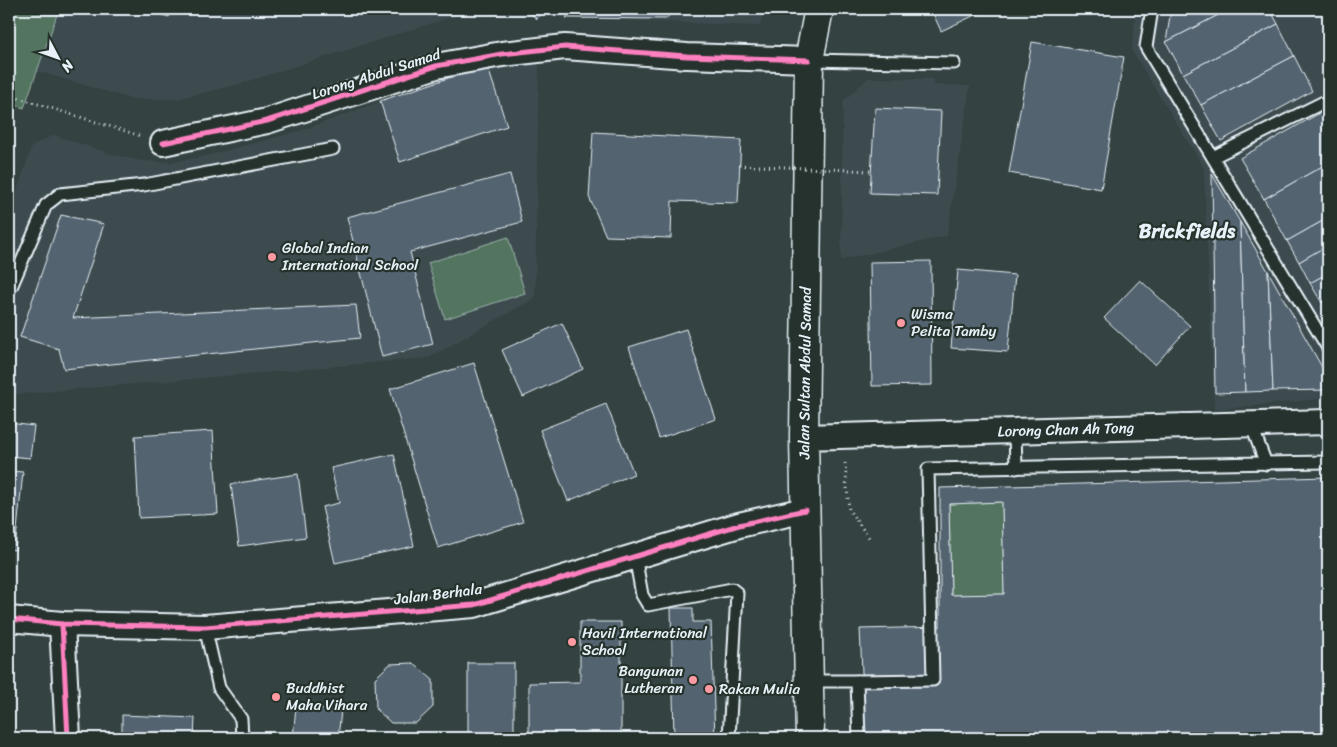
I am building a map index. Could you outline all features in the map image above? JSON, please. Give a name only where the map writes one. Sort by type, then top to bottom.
[{"type":"main road","name":"Jalan Sultan Abdul Samad","points":[[810,738],[804,437],[809,60],[819,9]]},
{"type":"street","name":"Lorong Abdul Samad","points":[[163,142],[267,122],[436,66],[502,54],[566,47],[687,56],[809,60]]},
{"type":"street","name":"Lorong Chan Ah Tong","points":[[804,437],[1328,422]]},
{"type":"street","name":"Jalan Berhala","points":[[9,619],[62,624],[205,627],[474,606],[739,525],[805,510]]},
{"type":"street","points":[[62,624],[68,738]]},
{"type":"lane","points":[[1152,9],[1146,47],[1328,348]]},
{"type":"lane","points":[[809,60],[954,63]]},
{"type":"lane","points":[[1213,157],[1328,100]]},
{"type":"lane","points":[[11,287],[46,205],[60,194],[144,185],[333,149]]},
{"type":"lane","points":[[1251,424],[1266,464]]},
{"type":"lane","points":[[1015,431],[1016,468]]},
{"type":"lane","points":[[809,681],[933,680],[928,469],[1328,462]]},
{"type":"lane","points":[[636,556],[642,594],[648,604],[732,589],[737,594],[729,738]]},
{"type":"lane","points":[[205,627],[219,688],[241,719],[242,738]]},
{"type":"lane","points":[[857,681],[859,738]]},
{"type":"path","points":[[9,95],[163,142]]},
{"type":"path","points":[[739,165],[871,171]]},
{"type":"path","points":[[845,463],[849,510],[870,540]]},
{"type":"shaded area","points":[[59,9],[765,9],[760,26],[464,13],[236,85],[176,99],[131,99],[37,71]]},
{"type":"shaded area","points":[[1136,9],[1328,9],[1328,398],[1214,410],[1204,168],[1132,51]]},
{"type":"shaded area","name":"Global Indian International School","points":[[539,62],[535,298],[428,358],[9,395],[9,215],[32,146],[54,135],[111,154],[141,161],[172,162],[202,157],[300,131],[469,69]]},
{"type":"shaded area","points":[[868,78],[934,79],[934,85],[970,86],[947,236],[841,260],[843,102]]},
{"type":"green space","points":[[9,9],[59,9],[24,108],[9,103]]},
{"type":"green space","points":[[508,237],[525,293],[445,319],[428,263]]},
{"type":"green space","points":[[1002,502],[1004,594],[951,595],[949,504]]},
{"type":"building","points":[[143,9],[172,9],[169,17]]},
{"type":"building","points":[[525,9],[546,9],[537,19]]},
{"type":"building","points":[[573,9],[674,9],[666,19],[566,18]]},
{"type":"building","points":[[931,9],[988,9],[941,31]]},
{"type":"building","points":[[1171,9],[1230,9],[1166,42]]},
{"type":"building","points":[[1230,9],[1270,9],[1278,24],[1183,74],[1166,42]]},
{"type":"building","points":[[1278,24],[1294,56],[1201,105],[1183,74]]},
{"type":"building","points":[[1032,42],[1124,57],[1101,189],[1009,173]]},
{"type":"building","points":[[1294,56],[1312,91],[1221,141],[1201,105]]},
{"type":"building","points":[[487,65],[507,126],[400,162],[380,101]]},
{"type":"building","points":[[875,108],[941,111],[937,195],[870,193]]},
{"type":"building","points":[[1325,110],[1328,116],[1328,163],[1264,199],[1240,158]]},
{"type":"building","points":[[593,132],[741,140],[738,203],[672,201],[671,238],[606,236],[589,197]]},
{"type":"building","points":[[1328,163],[1328,218],[1287,241],[1264,199]]},
{"type":"building","points":[[510,174],[522,222],[410,252],[433,344],[382,357],[347,217]]},
{"type":"building","points":[[1212,174],[1240,222],[1245,392],[1215,393]]},
{"type":"building","points":[[61,215],[104,224],[73,318],[356,305],[360,338],[64,369],[59,349],[20,337]]},
{"type":"building","points":[[1328,218],[1328,245],[1299,262],[1287,241]]},
{"type":"building","points":[[1240,222],[1268,271],[1273,391],[1245,392]]},
{"type":"building","points":[[1328,245],[1328,273],[1310,283],[1299,262]]},
{"type":"building","name":"Wisma Pelita Tamby","points":[[931,261],[932,385],[872,386],[870,262]]},
{"type":"building","points":[[958,270],[1015,275],[1008,352],[951,348]]},
{"type":"building","points":[[1268,271],[1328,378],[1328,390],[1273,391]]},
{"type":"building","points":[[1328,273],[1328,300],[1322,303],[1310,283]]},
{"type":"building","points":[[1140,280],[1190,326],[1155,365],[1104,318]]},
{"type":"building","points":[[562,323],[583,369],[523,397],[502,350]]},
{"type":"building","points":[[686,329],[716,419],[659,438],[629,347]]},
{"type":"building","points":[[474,363],[523,522],[438,548],[390,389]]},
{"type":"building","points":[[606,404],[634,474],[568,501],[540,430]]},
{"type":"building","points":[[9,423],[34,426],[30,458],[9,456]]},
{"type":"building","points":[[213,431],[218,514],[139,518],[135,436]]},
{"type":"building","points":[[394,454],[414,546],[335,563],[322,507],[339,503],[331,468]]},
{"type":"building","points":[[9,471],[23,472],[15,550],[9,549]]},
{"type":"building","points":[[298,474],[306,537],[239,546],[231,484]]},
{"type":"building","points":[[1328,477],[1328,738],[865,738],[860,629],[940,627],[940,488]],"holes":[[[1002,502],[1004,594],[951,595],[949,504]]]},
{"type":"building","name":"Bangunan Lutheran","points":[[671,608],[693,608],[693,622],[711,622],[715,738],[674,738]]},
{"type":"building","points":[[580,622],[621,622],[621,738],[529,738],[529,683],[580,682]]},
{"type":"building","points":[[413,663],[433,680],[433,707],[416,723],[391,723],[376,709],[375,678],[390,664]]},
{"type":"building","points":[[468,663],[514,663],[514,737],[529,738],[468,738]]},
{"type":"building","points":[[296,706],[341,711],[338,738],[293,738]]},
{"type":"building","points":[[122,715],[195,718],[194,738],[122,738]]},
{"type":"cycle path","points":[[163,143],[267,121],[436,66],[502,54],[565,47],[687,56],[809,60]]},
{"type":"cycle path","points":[[9,619],[62,624],[205,627],[474,605],[739,525],[805,510]]},
{"type":"cycle path","points":[[62,624],[68,738]]},
{"type":"place","name":"Global Indian International School","points":[[272,257]]},
{"type":"place","name":"Wisma Pelita Tamby","points":[[901,323]]},
{"type":"place","name":"Havil International School","points":[[572,642]]},
{"type":"place","name":"Bangunan Lutheran","points":[[693,680]]},
{"type":"place","name":"Rakan Mulia","points":[[709,689]]},
{"type":"place","name":"Buddhist Maha Vihara","points":[[276,697]]},
{"type":"district","name":"Brickfields","points":[[1187,231]]}]
